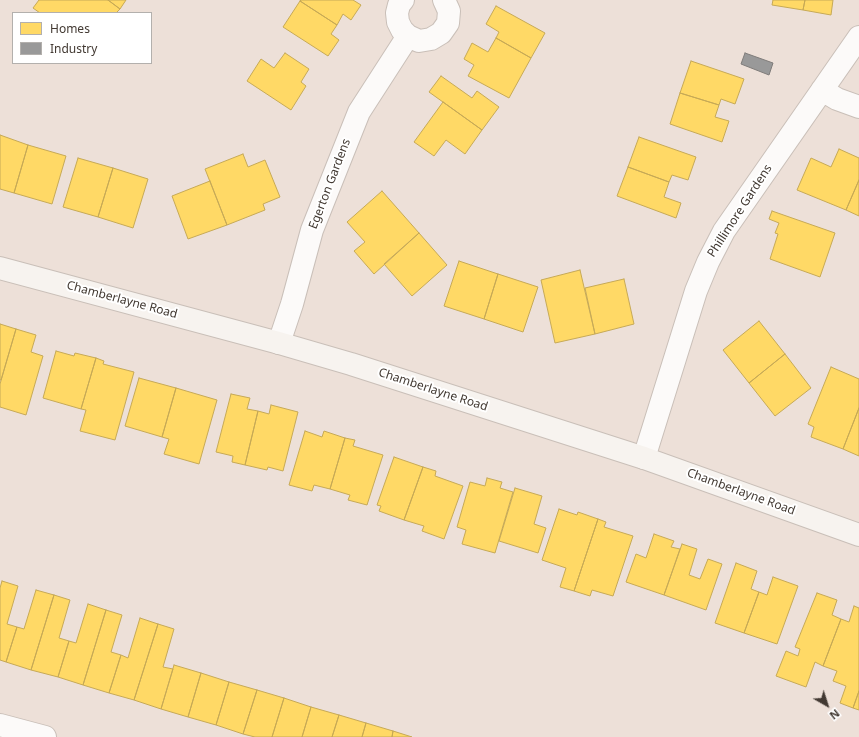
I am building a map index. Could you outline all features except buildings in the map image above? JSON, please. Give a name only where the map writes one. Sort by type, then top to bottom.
[{"type":"street","points":[[403,0],[397,13],[398,22],[402,30],[408,36],[419,41],[431,40],[442,33],[448,23],[449,11],[444,0]]},
{"type":"street","name":"Egerton Gardens","points":[[279,343],[292,304],[312,230],[358,112],[408,36]]},
{"type":"street","name":"Phillimore Gardens","points":[[644,458],[696,291],[708,262],[724,231],[859,37]]},
{"type":"street","points":[[822,90],[837,99],[859,107]]},
{"type":"street","name":"Chamberlayne Road","points":[[0,268],[279,343],[358,367],[644,458],[859,535]]},
{"type":"street","points":[[0,725],[45,737]]}]
